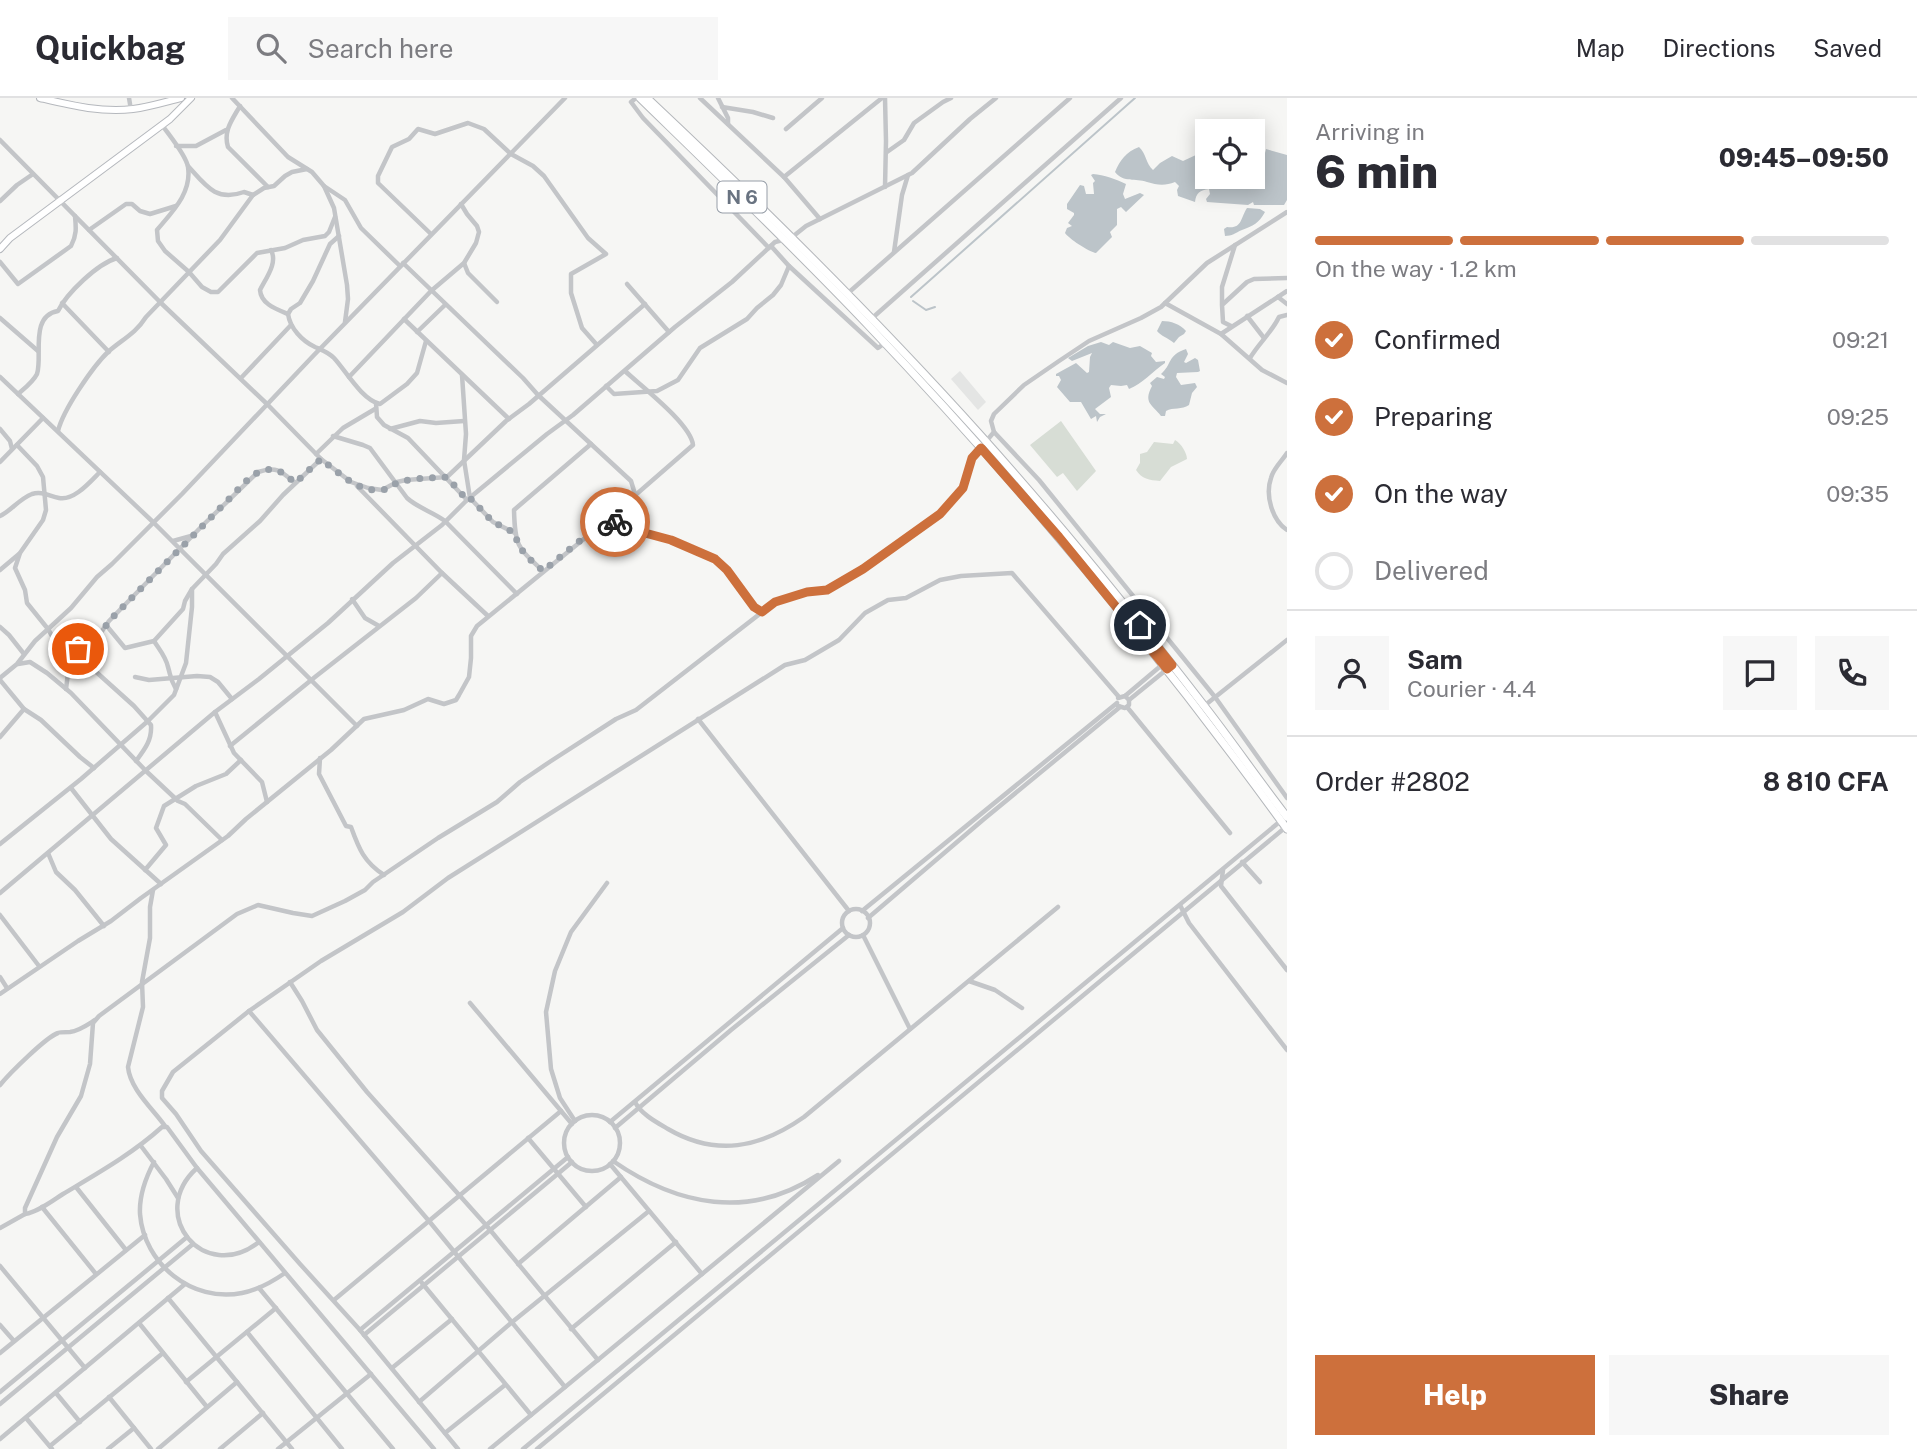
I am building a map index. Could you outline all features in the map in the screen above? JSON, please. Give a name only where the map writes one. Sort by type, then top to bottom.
[{"type":"main road","name":"N 6","points":[[638,98],[789,239]]},
{"type":"main road","name":"N 6","points":[[647,98],[846,296],[1092,566],[1286,823]]},
{"type":"main road","name":"N 6","points":[[869,321],[885,343],[983,445]]},
{"type":"main road","name":"N 6","points":[[1167,665],[1204,706],[1286,823]]},
{"type":"street","points":[[40,98],[71,106],[131,110],[181,98]]},
{"type":"street","points":[[129,98],[131,110]]},
{"type":"street","points":[[0,249],[10,238],[162,124],[191,98]]},
{"type":"street","points":[[232,98],[288,156],[317,177],[324,186],[334,208],[348,292],[344,325]]},
{"type":"street","points":[[94,768],[41,720],[24,709],[0,679],[565,98]]},
{"type":"street","points":[[638,98],[631,102],[643,118],[789,266],[878,348],[885,343]]},
{"type":"street","points":[[700,98],[784,177],[820,219]]},
{"type":"street","points":[[718,98],[728,118],[728,124]]},
{"type":"street","points":[[786,129],[822,98]]},
{"type":"street","points":[[784,177],[884,98]]},
{"type":"street","points":[[884,98],[885,188]]},
{"type":"street","points":[[886,152],[904,140],[914,123],[951,98]]},
{"type":"street","points":[[0,893],[215,712],[328,623],[468,499],[732,282],[770,247],[908,175],[996,98]]},
{"type":"street","points":[[846,296],[1070,98]]},
{"type":"street","points":[[869,321],[1121,98]]},
{"type":"street","points":[[240,106],[227,129],[228,147],[268,187]]},
{"type":"street","points":[[722,107],[774,118]]},
{"type":"street","points":[[431,234],[378,183],[378,176],[392,147],[409,139],[418,129],[435,134],[468,123],[484,129],[511,154],[533,166],[544,176],[589,238],[606,254],[571,274],[571,293],[582,328],[597,345]]},
{"type":"street","points":[[162,124],[188,166],[210,190],[226,196],[244,192],[253,195]]},
{"type":"street","points":[[176,146],[196,146],[227,129]]},
{"type":"street","points":[[0,140],[161,303],[268,404],[321,459],[355,484],[488,616]]},
{"type":"street","points":[[188,166],[185,190],[179,205],[157,230],[158,241],[202,287],[211,292],[216,293],[257,253],[325,236],[335,217]]},
{"type":"street","points":[[58,432],[61,420],[99,361],[135,333],[146,317],[220,240],[253,195],[274,186],[292,172],[307,169]]},
{"type":"street","points":[[0,201],[33,174]]},
{"type":"street","points":[[894,253],[899,208],[908,175]]},
{"type":"street","points":[[324,186],[345,200],[361,228],[631,481],[635,494]]},
{"type":"street","points":[[89,230],[126,204],[132,204],[140,211],[150,214],[179,205]]},
{"type":"street","points":[[349,377],[431,291],[464,263],[479,237],[479,232],[461,204]]},
{"type":"street","points":[[1287,212],[1207,263],[1165,303],[1142,318],[1089,341],[1024,385],[994,414],[991,421],[994,432],[1047,490],[1215,697],[1287,798]]},
{"type":"street","points":[[0,262],[18,284],[71,246],[77,230],[75,215]]},
{"type":"street","points":[[339,236],[330,244],[300,303],[288,314],[291,325],[309,344],[333,357],[375,406],[377,416],[390,429],[408,438],[493,522],[515,533]]},
{"type":"street","points":[[1231,326],[1223,322],[1222,287],[1235,244]]},
{"type":"street","points":[[270,250],[274,262],[260,294],[262,299],[273,307],[288,314]]},
{"type":"street","points":[[18,394],[34,379],[39,366],[39,331],[42,325],[52,312],[58,311],[82,281],[105,263],[117,258]]},
{"type":"street","points":[[464,263],[468,273],[496,302]]},
{"type":"street","points":[[606,386],[614,394],[667,388],[678,380],[700,348],[747,319],[773,295],[789,266]]},
{"type":"street","points":[[1222,305],[1254,279],[1287,278]]},
{"type":"street","points":[[627,285],[669,332]]},
{"type":"street","points":[[1221,334],[1287,290]]},
{"type":"street","points":[[1279,297],[1287,304]]},
{"type":"street","points":[[62,303],[109,352]]},
{"type":"street","points":[[1165,303],[1221,334],[1262,370],[1287,383]]},
{"type":"street","points":[[417,332],[445,304]]},
{"type":"street","points":[[355,484],[382,490],[397,482],[447,477],[509,419],[645,304]]},
{"type":"street","points":[[1250,358],[1276,325],[1279,317],[1287,315]]},
{"type":"street","points":[[1247,316],[1264,338]]},
{"type":"street","points":[[0,318],[38,351]]},
{"type":"street","points":[[404,319],[509,419]]},
{"type":"street","points":[[241,378],[291,325]]},
{"type":"street","points":[[316,454],[343,428],[407,384],[417,373],[426,341]]},
{"type":"street","points":[[0,994],[104,926],[222,841],[364,719],[404,710],[428,699],[444,704],[456,700],[468,677],[471,636],[477,626],[693,445],[692,438],[680,422],[625,370]]},
{"type":"street","points":[[462,374],[466,434],[464,460],[468,499]]},
{"type":"street","points":[[0,377],[173,541],[358,726]]},
{"type":"street","points":[[0,461],[43,418]]},
{"type":"street","points":[[390,429],[420,421],[464,421]]},
{"type":"street","points":[[0,429],[15,448],[37,466],[43,477],[45,515],[20,553],[15,568],[27,603],[48,629],[69,665],[66,689]]},
{"type":"street","points":[[0,1086],[14,1069],[58,1032],[70,1032],[96,1020],[142,982],[248,908],[258,905],[312,916],[365,890],[438,838],[497,802],[551,761],[616,719],[633,713],[775,602],[807,592],[827,590],[863,569],[940,514],[963,488],[972,458],[994,432]]},
{"type":"street","points":[[333,436],[370,448],[412,503],[433,512],[445,521],[517,594]]},
{"type":"street","points":[[543,571],[517,544],[514,510],[591,444]]},
{"type":"street","points":[[1287,453],[1270,478],[1272,513],[1287,530]]},
{"type":"street","points":[[106,625],[125,648],[153,641],[183,609],[191,589],[207,575],[223,554],[321,459]]},
{"type":"street","points":[[61,650],[90,645],[191,536],[258,472],[281,471],[295,483]]},
{"type":"street","points":[[0,516],[28,496],[38,493],[64,499],[74,495],[100,472]]},
{"type":"street","points":[[609,517],[632,538],[645,533],[671,540],[715,559],[727,570],[754,607],[762,612]]},
{"type":"street","points":[[173,541],[191,536]]},
{"type":"street","points":[[0,570],[20,553]]},
{"type":"street","points":[[230,746],[416,598],[442,573]]},
{"type":"street","points":[[458,1449],[360,1330],[201,1152],[162,1098],[162,1091],[173,1072],[249,1011],[321,961],[402,912],[459,871],[785,664],[805,660],[839,640],[865,613],[888,600],[906,598],[940,580],[961,576],[1012,573],[1122,701],[1230,834]]},
{"type":"street","points":[[0,844],[71,788],[174,695],[186,663],[192,607],[191,589]]},
{"type":"street","points":[[352,599],[365,618],[379,626]]},
{"type":"street","points":[[0,627],[24,654]]},
{"type":"street","points":[[1204,706],[1287,640]]},
{"type":"street","points":[[153,641],[165,659],[170,679],[176,689]]},
{"type":"street","points":[[69,665],[78,660],[84,661],[148,721],[152,730],[151,737],[136,761]]},
{"type":"street","points":[[17,664],[30,662],[66,689],[146,771],[185,804],[222,841]]},
{"type":"street","points":[[862,911],[982,817],[1167,665]]},
{"type":"street","points":[[135,677],[149,680],[210,677],[218,682],[232,699]]},
{"type":"street","points":[[0,737],[24,709]]},
{"type":"street","points":[[215,712],[230,746],[262,782],[267,802]]},
{"type":"street","points":[[698,719],[849,911]]},
{"type":"street","points":[[320,757],[319,774],[346,826],[351,827],[370,866],[384,875]]},
{"type":"street","points":[[145,870],[166,845],[156,828],[164,806],[196,786],[226,774],[241,760]]},
{"type":"street","points":[[71,788],[111,839],[161,884]]},
{"type":"street","points":[[869,918],[982,817]]},
{"type":"street","points":[[523,1449],[1237,857],[1286,823]]},
{"type":"street","points":[[537,1449],[1243,863],[1286,823]]},
{"type":"street","points":[[48,853],[56,872],[75,890],[104,926]]},
{"type":"street","points":[[1237,857],[1260,882]]},
{"type":"street","points":[[1223,869],[1221,886],[1287,970]]},
{"type":"street","points":[[573,1122],[560,1097],[551,1069],[546,1012],[555,971],[570,932],[607,883]]},
{"type":"street","points":[[153,889],[150,938],[142,982],[143,1007],[128,1074],[197,1168],[434,1449]]},
{"type":"street","points":[[1180,905],[1189,923],[1287,1050]]},
{"type":"street","points":[[635,1102],[638,1108],[683,1138],[718,1147],[766,1140],[804,1117],[1058,907]]},
{"type":"street","points":[[853,909],[862,911],[869,918],[869,928],[858,937],[849,935],[843,928],[843,919],[853,909]]},
{"type":"street","points":[[0,915],[39,966]]},
{"type":"street","points":[[615,1128],[843,928]]},
{"type":"street","points":[[610,1122],[849,935]]},
{"type":"street","points":[[863,935],[910,1029]]},
{"type":"street","points":[[0,977],[8,988]]},
{"type":"street","points":[[968,981],[995,990],[1022,1008]]},
{"type":"street","points":[[290,982],[317,1030],[367,1092],[488,1227],[598,1360]]},
{"type":"street","points":[[470,1003],[573,1122]]},
{"type":"street","points":[[249,1011],[565,1387]]},
{"type":"street","points":[[25,1214],[25,1208],[57,1137],[81,1096],[90,1063],[92,1029],[96,1020]]},
{"type":"street","points":[[334,1300],[561,1111]]},
{"type":"street","points":[[583,1116],[601,1117],[610,1122],[619,1136],[618,1153],[611,1163],[597,1170],[579,1168],[568,1157],[564,1141],[566,1132],[573,1122],[583,1116]]},
{"type":"street","points":[[0,1228],[76,1187],[141,1146],[165,1126]]},
{"type":"street","points":[[528,1138],[586,1207]]},
{"type":"street","points":[[141,1146],[178,1198]]},
{"type":"street","points":[[488,1227],[568,1157]]},
{"type":"street","points":[[490,1449],[839,1161],[799,1186],[780,1194],[730,1202],[687,1198],[661,1189],[611,1163]]},
{"type":"street","points":[[154,1162],[145,1178],[140,1212],[148,1246],[165,1269],[185,1284],[207,1293],[223,1295],[259,1288],[285,1273]]},
{"type":"street","points":[[360,1330],[572,1162]]},
{"type":"street","points":[[611,1163],[702,1274]]},
{"type":"street","points":[[197,1168],[189,1175],[178,1198],[178,1217],[187,1237],[203,1251],[226,1256],[250,1250],[259,1242]]},
{"type":"street","points":[[517,1264],[621,1177]]},
{"type":"street","points":[[76,1187],[127,1250]]},
{"type":"street","points":[[41,1208],[96,1274]]},
{"type":"street","points":[[419,1402],[649,1211]]},
{"type":"street","points":[[0,1353],[145,1235]]},
{"type":"street","points":[[0,1392],[187,1237]]},
{"type":"street","points":[[571,1329],[676,1242]]},
{"type":"street","points":[[0,1404],[193,1244]]},
{"type":"street","points":[[0,1266],[85,1368]]},
{"type":"street","points":[[421,1282],[531,1416]]},
{"type":"street","points":[[364,1335],[421,1282]]},
{"type":"street","points":[[0,1439],[185,1284]]},
{"type":"street","points":[[259,1288],[393,1449]]},
{"type":"street","points":[[168,1298],[292,1449]]},
{"type":"street","points":[[186,1382],[276,1308]]},
{"type":"street","points":[[392,1368],[452,1319]]},
{"type":"street","points":[[139,1323],[207,1408]]},
{"type":"street","points":[[0,1325],[14,1341]]},
{"type":"street","points":[[247,1332],[342,1449]]},
{"type":"street","points":[[26,1418],[51,1448],[163,1353]]},
{"type":"street","points":[[278,1449],[371,1374]]},
{"type":"street","points":[[158,1449],[237,1382]]},
{"type":"street","points":[[445,1433],[505,1385]]},
{"type":"street","points":[[56,1393],[80,1422]]},
{"type":"street","points":[[109,1397],[151,1449]]},
{"type":"street","points":[[220,1449],[262,1413]]},
{"type":"street","points":[[108,1449],[134,1428]]},
{"type":"shaded area","points":[[1139,147],[1153,170],[1172,156],[1183,161],[1195,155],[1195,189],[1209,189],[1199,192],[1195,202],[1178,196],[1179,186],[1175,182],[1154,184],[1126,179],[1115,172],[1124,157]]},
{"type":"shaded area","points":[[1266,149],[1287,155],[1287,200],[1284,205],[1207,202],[1209,189],[1265,189]]},
{"type":"shaded area","points":[[1093,174],[1126,184],[1123,194],[1125,199],[1140,193],[1144,195],[1126,212],[1121,207],[1117,209],[1117,225],[1110,232],[1112,237],[1096,253],[1065,233],[1067,228],[1072,226],[1068,223],[1074,215],[1067,209],[1067,204],[1080,185],[1084,186],[1086,194],[1094,194]]},
{"type":"shaded area","points":[[1247,208],[1265,212],[1253,225],[1225,236],[1224,229],[1238,225]]},
{"type":"shaded area","points":[[1162,321],[1175,323],[1186,331],[1174,343],[1157,331]]},
{"type":"shaded area","points":[[1101,342],[1109,345],[1113,342],[1130,348],[1140,346],[1152,353],[1151,356],[1156,362],[1165,363],[1129,389],[1127,385],[1111,385],[1111,397],[1095,409],[1100,414],[1106,414],[1097,422],[1096,416],[1091,419],[1081,402],[1070,402],[1057,387],[1061,380],[1056,374],[1076,363],[1089,372],[1092,353],[1072,361],[1068,358]]},
{"type":"shaded area","points":[[1186,349],[1188,354],[1184,362],[1195,358],[1200,371],[1177,373],[1176,377],[1181,385],[1195,383],[1197,387],[1192,393],[1189,405],[1166,411],[1165,416],[1161,416],[1149,400],[1152,386],[1150,383],[1157,377],[1164,379],[1161,374],[1173,357]]},
{"type":"shaded area","points":[[960,371],[986,402],[978,410],[951,379]]},
{"type":"shaded area","points":[[1061,421],[1096,471],[1077,491],[1063,473],[1057,477],[1030,445]]},
{"type":"shaded area","points":[[1175,440],[1183,448],[1187,459],[1171,467],[1160,481],[1138,473],[1136,470],[1140,463],[1140,454],[1147,452],[1154,442],[1173,444]]},
{"type":"waterway","points":[[911,297],[1135,98]]},
{"type":"waterway","points":[[913,301],[926,310],[935,307]]},
{"type":"way so far","points":[[78,649],[90,645],[109,621],[246,482],[258,472],[266,470],[281,471],[295,483],[321,459],[351,482],[382,490],[397,482],[447,477],[467,500],[470,498],[493,522],[515,533],[517,544],[524,554],[543,571],[609,517],[615,522]]},
{"type":"route","points":[[615,522],[632,538],[645,533],[671,540],[715,559],[727,570],[754,607],[762,612],[775,602],[807,592],[827,590],[863,569],[940,514],[963,488],[972,458],[981,448],[1059,537],[1167,669],[1172,665],[1140,625]]}]
